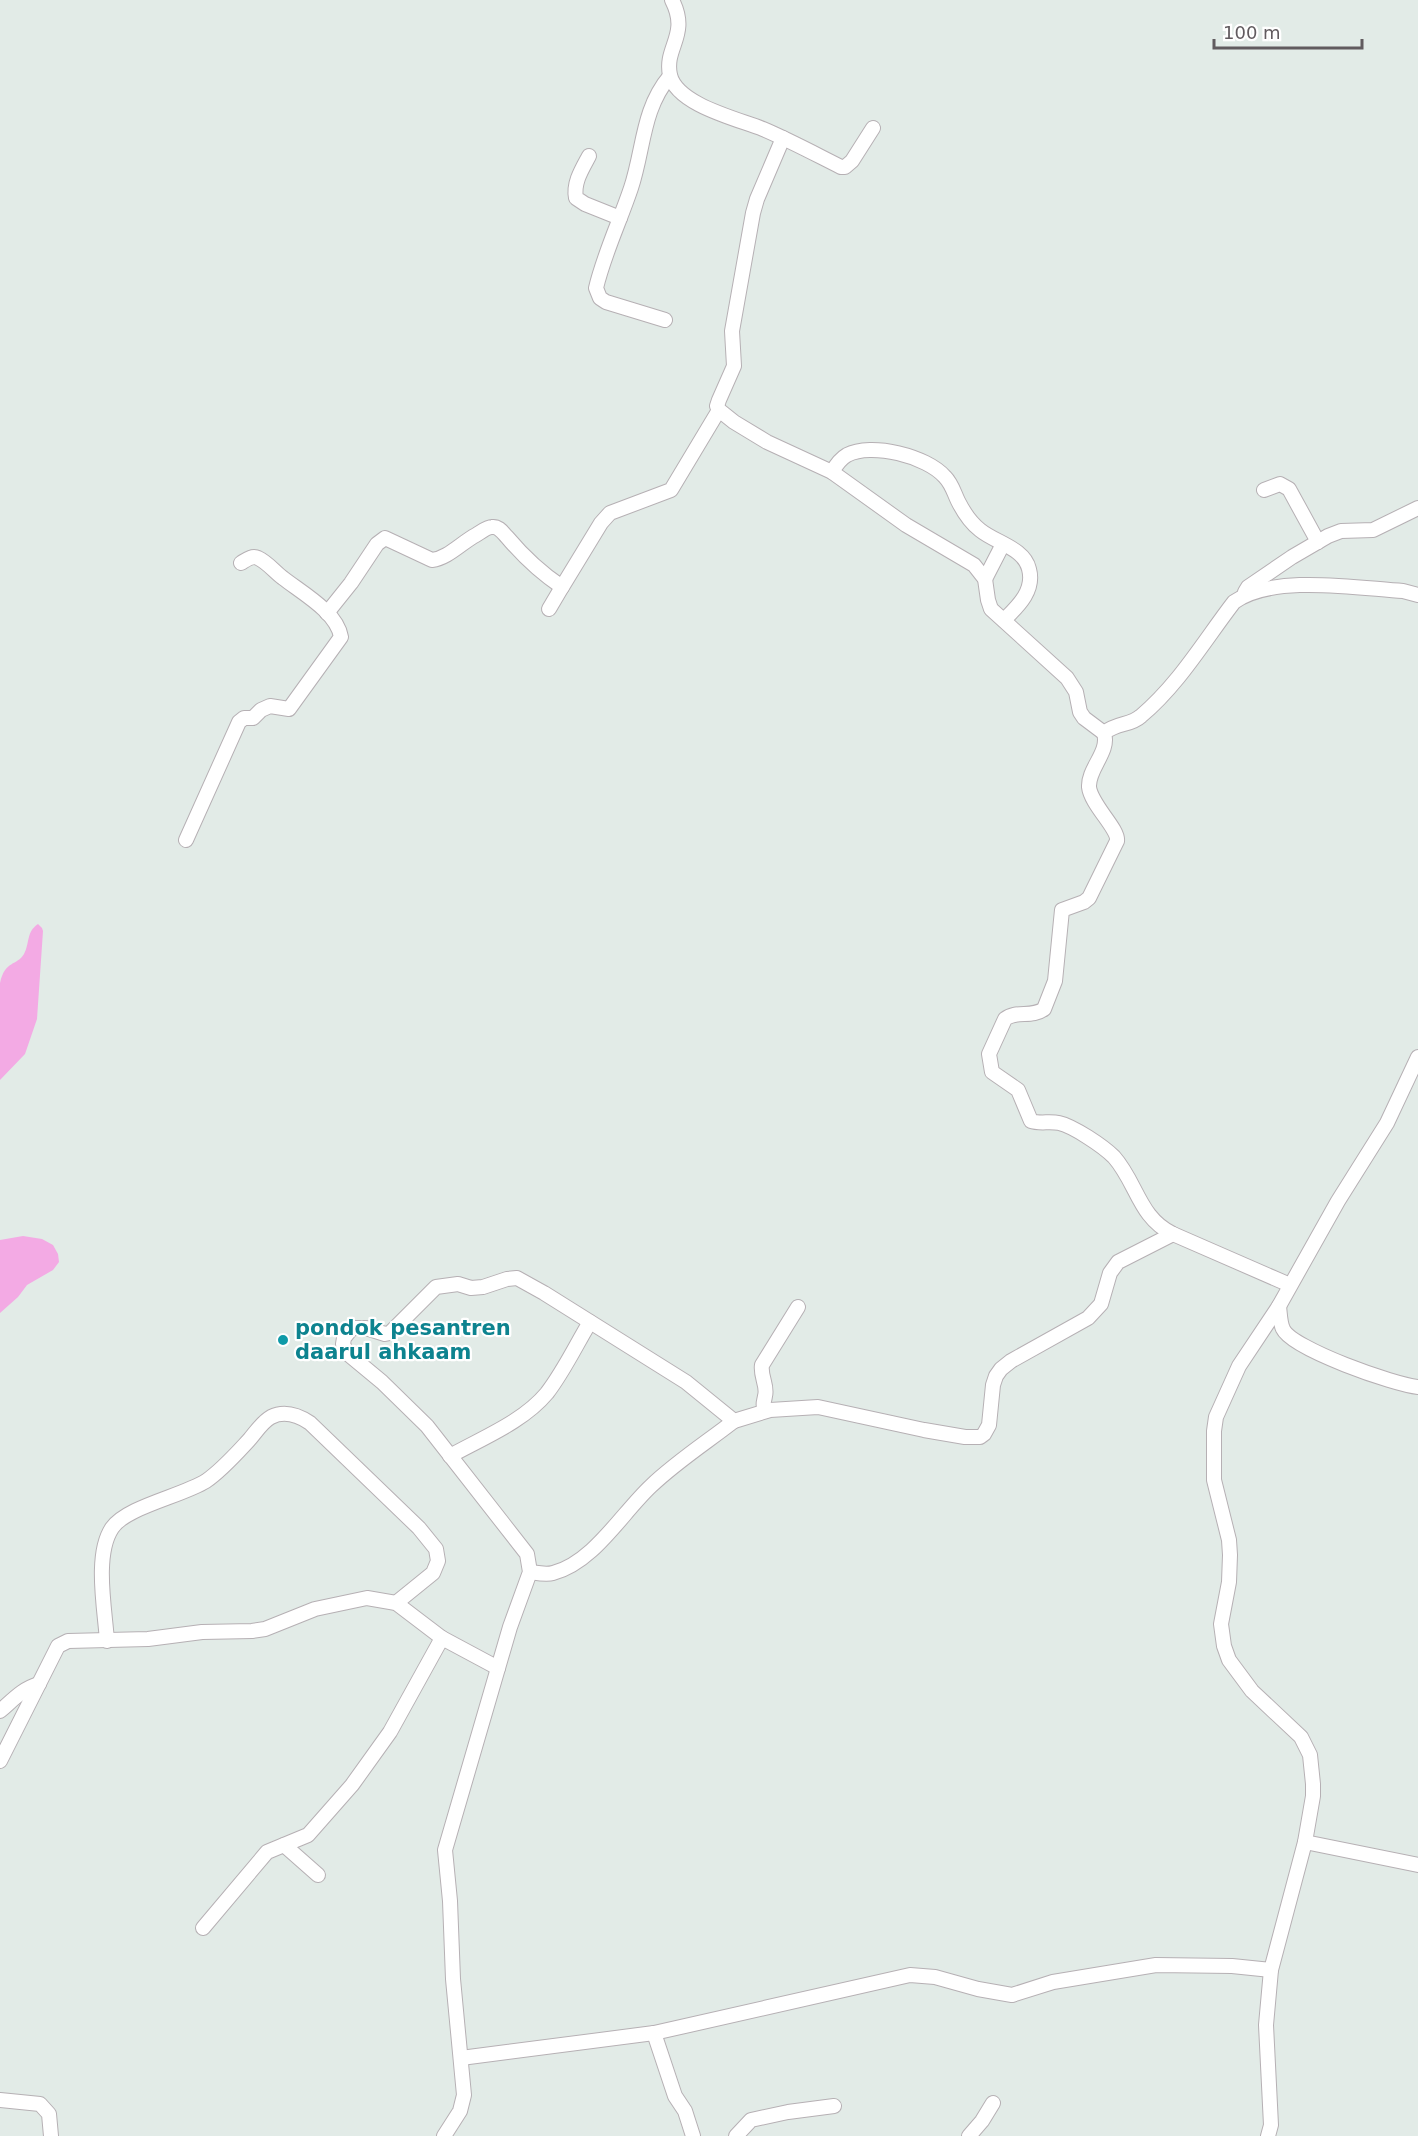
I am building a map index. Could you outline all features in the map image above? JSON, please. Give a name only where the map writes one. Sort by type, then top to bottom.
[{"type":"street","points":[[672,0],[680,23],[670,62],[670,76],[679,91],[687,97],[845,167],[852,161],[873,128]]},
{"type":"street","points":[[665,320],[606,302],[596,294],[597,283],[638,167],[648,115],[670,76]]},
{"type":"street","points":[[783,138],[753,213],[732,331],[734,366],[719,400],[717,406],[719,410],[767,442],[832,472],[906,525],[974,565],[985,579],[989,605],[998,616],[1067,678],[1076,692],[1080,712],[1084,718],[1104,733],[1106,739],[1089,780],[1089,788],[1103,817],[1116,833],[1117,841],[1089,898],[1062,910],[1060,951],[1055,981],[1044,1009],[1034,1014],[1009,1015],[1005,1019],[989,1054],[990,1068],[995,1075],[1018,1090],[1033,1122],[1056,1122],[1074,1128],[1114,1157],[1155,1224],[1290,1285]]},
{"type":"street","points":[[589,156],[575,187],[576,198],[620,218]]},
{"type":"street","points":[[549,609],[595,532],[610,513],[671,490],[719,410]]},
{"type":"street","points":[[832,472],[846,455],[858,452],[898,452],[924,461],[945,476],[952,485],[964,512],[980,530],[1018,553],[1030,571],[1028,590],[1023,600],[1004,620]]},
{"type":"street","points":[[1264,490],[1280,484],[1289,489],[1318,542]]},
{"type":"street","points":[[1104,733],[1114,725],[1135,721],[1149,709],[1179,678],[1234,602],[1244,594],[1248,587],[1292,557],[1341,531],[1373,530],[1418,508]]},
{"type":"street","points":[[327,613],[347,589],[376,544],[385,538],[432,560],[443,557],[468,539],[495,526],[546,577],[562,587]]},
{"type":"street","points":[[985,579],[1003,544]]},
{"type":"street","points":[[186,840],[239,722],[244,718],[253,718],[261,710],[270,706],[289,709],[338,642],[340,633],[327,613],[302,590],[257,557],[241,563]]},
{"type":"street","points":[[1244,594],[1297,585],[1403,591],[1418,595]]},
{"type":"street","points":[[1268,2136],[1271,2125],[1266,2025],[1271,1970],[1305,1842],[1313,1796],[1310,1755],[1307,1748],[1294,1729],[1252,1691],[1229,1660],[1224,1646],[1221,1624],[1230,1555],[1229,1540],[1214,1480],[1216,1417],[1239,1366],[1280,1306],[1338,1201],[1387,1123],[1418,1057]]},
{"type":"street","points":[[530,1572],[550,1574],[564,1569],[591,1551],[652,1485],[734,1421],[765,1411],[825,1408],[924,1430],[965,1437],[980,1437],[989,1425],[993,1385],[1001,1369],[1088,1318],[1101,1304],[1110,1273],[1118,1262],[1173,1234]]},
{"type":"street","points":[[444,2136],[463,2103],[445,1850],[498,1668],[530,1572],[527,1554],[428,1426],[409,1406],[347,1353],[344,1344],[347,1332],[359,1327],[380,1333],[390,1333],[440,1286],[458,1284],[471,1288],[483,1287],[511,1278],[522,1280],[687,1382],[734,1421]]},
{"type":"street","points":[[1280,1306],[1283,1331],[1290,1337],[1333,1360],[1373,1376],[1418,1387]]},
{"type":"street","points":[[765,1411],[762,1403],[766,1394],[762,1365],[798,1307]]},
{"type":"street","points":[[450,1456],[528,1410],[546,1394],[564,1368],[590,1322]]},
{"type":"street","points":[[107,1641],[102,1576],[104,1551],[112,1527],[125,1516],[143,1507],[185,1492],[207,1480],[226,1465],[264,1423],[280,1414],[288,1414],[310,1423],[419,1528],[436,1549],[438,1561],[433,1572],[396,1603]]},
{"type":"street","points":[[0,1761],[58,1646],[68,1641],[148,1640],[202,1632],[252,1631],[264,1629],[315,1609],[367,1598],[396,1603],[442,1638],[498,1668]]},
{"type":"street","points":[[203,1928],[267,1852],[310,1833],[352,1785],[390,1732],[442,1638]]},
{"type":"street","points":[[0,1711],[21,1692],[39,1684]]},
{"type":"street","points":[[1305,1842],[1418,1865]]},
{"type":"street","points":[[284,1845],[318,1875]]},
{"type":"street","points":[[461,2058],[654,2033],[910,1975],[935,1977],[978,1989],[1012,1995],[1053,1983],[1156,1965],[1232,1966],[1271,1970]]},
{"type":"street","points":[[654,2033],[675,2096],[685,2111],[693,2136]]},
{"type":"street","points":[[0,2100],[40,2104],[49,2114],[51,2136]]},
{"type":"street","points":[[969,2136],[993,2103]]},
{"type":"street","points":[[736,2136],[751,2120],[834,2106]]},
{"type":"shaded area","points":[[38,924],[43,931],[37,1019],[25,1054],[0,1080],[0,983],[5,970],[24,954],[30,934]]},
{"type":"shaded area","points":[[23,1236],[42,1239],[53,1245],[59,1262],[53,1270],[27,1285],[18,1297],[0,1313],[0,1240]]},
{"type":"place","name":"pondok pesantren daarul ahkaam","points":[[283,1340]]}]
